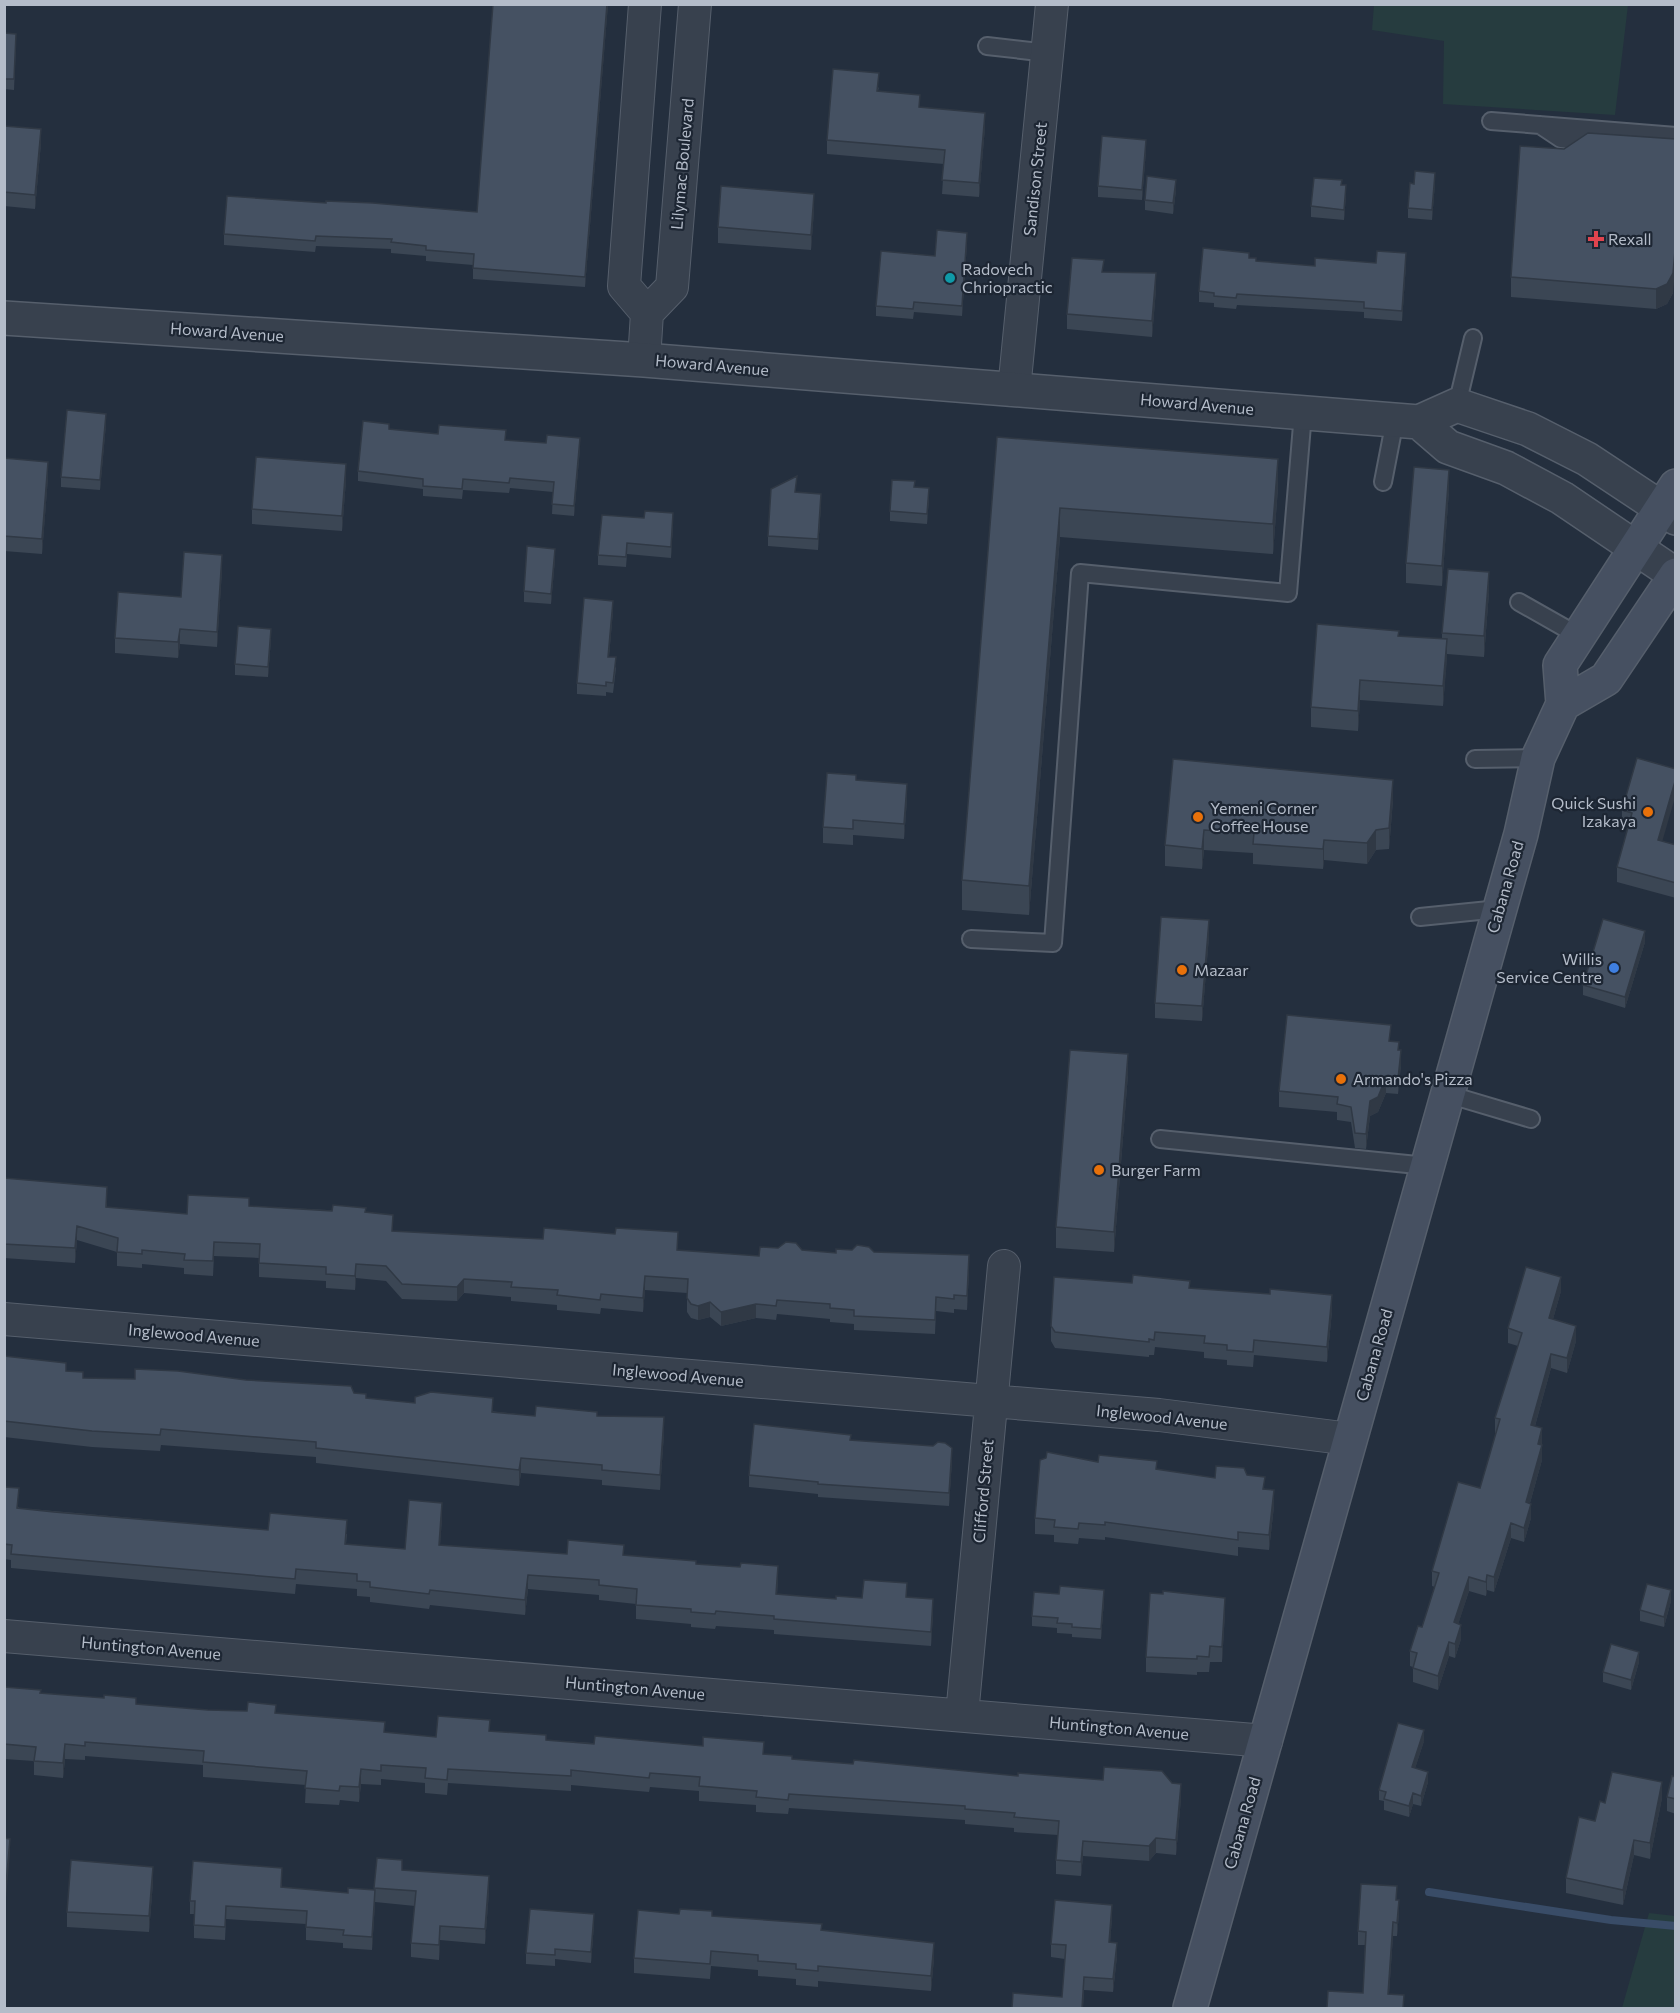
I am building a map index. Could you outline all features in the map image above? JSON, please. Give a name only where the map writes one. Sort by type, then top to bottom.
[{"type":"main road","name":"Cabana Road","points":[[1190,2008],[1499,909],[1538,758],[1563,704],[1560,665],[1636,548],[1671,504]]},
{"type":"main road","points":[[1563,704],[1606,680],[1675,575]]},
{"type":"street","points":[[644,360],[647,312],[624,286],[645,4]]},
{"type":"street","name":"Lilymac Boulevard","points":[[647,312],[672,286],[695,4]]},
{"type":"street","name":"Sandison Street","points":[[1014,390],[1052,4]]},
{"type":"street","name":"Howard Avenue","points":[[4,318],[644,360],[1407,421],[1457,405]]},
{"type":"street","points":[[1457,405],[1528,429],[1671,504]]},
{"type":"street","points":[[1407,421],[1448,447],[1506,468],[1553,493],[1675,575]]},
{"type":"street","name":"Clifford Street","points":[[962,1715],[1004,1266]]},
{"type":"street","name":"Inglewood Avenue","points":[[4,1319],[1159,1415],[1350,1439]]},
{"type":"street","name":"Huntington Avenue","points":[[4,1636],[1266,1741]]},
{"type":"lane","points":[[987,46],[1048,52]]},
{"type":"lane","points":[[1491,121],[1676,136]]},
{"type":"lane","points":[[1539,124],[1562,140],[1676,149]]},
{"type":"lane","points":[[1457,405],[1473,338]]},
{"type":"lane","points":[[971,939],[1053,943],[1080,573],[1288,593],[1303,412]]},
{"type":"lane","points":[[1383,482],[1407,421]]},
{"type":"lane","points":[[1519,602],[1578,636]]},
{"type":"lane","points":[[1475,759],[1538,758]]},
{"type":"lane","points":[[1420,917],[1499,909]]},
{"type":"lane","points":[[1447,1094],[1531,1119]]},
{"type":"lane","points":[[1160,1139],[1427,1166]]},
{"type":"green space","points":[[1374,5],[1628,5],[1615,115],[1443,104],[1444,41],[1372,30]]},
{"type":"green space","points":[[1649,1913],[1675,1916],[1675,2008],[1622,2008]]},
{"type":"building","points":[[493,4],[607,4],[585,277],[473,268],[474,254],[426,250],[426,246],[391,242],[392,239],[316,236],[315,241],[224,234],[227,196],[326,203],[326,201],[373,203],[477,212]]},
{"type":"building","points":[[4,33],[16,34],[14,79],[4,79]]},
{"type":"building","points":[[833,69],[879,73],[877,91],[920,95],[919,107],[985,113],[979,183],[942,180],[945,150],[827,140]]},
{"type":"building","points":[[4,126],[41,129],[35,195],[4,192]]},
{"type":"building","points":[[1588,133],[1676,139],[1676,240],[1673,273],[1667,284],[1656,289],[1511,277],[1520,146],[1564,149]]},
{"type":"building","points":[[1102,136],[1146,140],[1142,190],[1098,186]]},
{"type":"building","points":[[1415,171],[1435,173],[1432,210],[1408,208],[1410,183],[1414,184]]},
{"type":"building","points":[[1147,176],[1176,180],[1173,203],[1145,200]]},
{"type":"building","points":[[1314,178],[1342,180],[1341,185],[1346,185],[1344,210],[1311,206]]},
{"type":"building","points":[[721,186],[814,194],[811,235],[718,227]]},
{"type":"building","points":[[937,230],[967,233],[962,306],[914,302],[913,309],[876,306],[881,251],[935,256]]},
{"type":"building","points":[[1203,248],[1249,253],[1249,258],[1256,258],[1256,261],[1315,266],[1315,258],[1376,263],[1377,251],[1406,253],[1402,311],[1364,308],[1364,302],[1237,294],[1236,298],[1214,296],[1214,293],[1199,291]]},
{"type":"building","points":[[1072,258],[1104,260],[1102,272],[1156,273],[1152,321],[1067,314]]},
{"type":"building","points":[[67,410],[106,414],[100,480],[61,477]]},
{"type":"building","points":[[363,421],[389,424],[389,429],[438,434],[439,425],[506,430],[505,440],[546,443],[547,435],[580,438],[574,506],[552,504],[554,482],[510,478],[509,483],[463,479],[462,489],[423,486],[423,479],[358,471]]},
{"type":"building","points":[[997,437],[1278,459],[1273,524],[1060,508],[1029,886],[962,880]]},
{"type":"building","points":[[256,457],[346,464],[342,516],[252,509]]},
{"type":"building","points":[[4,458],[48,462],[42,539],[4,536]]},
{"type":"building","points":[[1414,467],[1449,470],[1442,566],[1406,563]]},
{"type":"building","points":[[797,476],[795,492],[821,494],[818,539],[768,536],[771,489]]},
{"type":"building","points":[[892,480],[915,481],[914,487],[929,488],[927,514],[890,511]]},
{"type":"building","points":[[645,511],[673,513],[671,547],[627,543],[626,557],[598,555],[602,515],[644,518]]},
{"type":"building","points":[[527,546],[555,549],[551,594],[524,591]]},
{"type":"building","points":[[184,552],[222,555],[217,632],[180,629],[178,642],[115,638],[118,592],[181,597]]},
{"type":"building","points":[[1448,569],[1489,572],[1484,636],[1442,633]]},
{"type":"building","points":[[584,598],[613,601],[608,657],[616,657],[613,683],[606,682],[606,686],[577,683]]},
{"type":"building","points":[[1317,624],[1399,631],[1398,636],[1447,639],[1443,686],[1360,680],[1358,711],[1311,707]]},
{"type":"building","points":[[238,626],[271,629],[268,667],[235,664]]},
{"type":"building","points":[[1637,758],[1676,769],[1676,778],[1658,840],[1676,845],[1676,883],[1617,867],[1632,813],[1622,810]]},
{"type":"building","points":[[1173,759],[1393,780],[1389,828],[1376,830],[1367,843],[1324,840],[1323,849],[1253,844],[1254,833],[1204,830],[1202,849],[1165,845]]},
{"type":"building","points":[[827,773],[856,775],[856,780],[907,784],[904,824],[853,820],[853,829],[823,827]]},
{"type":"building","name":"Mazaar","points":[[1161,917],[1209,920],[1202,1006],[1155,1003]]},
{"type":"building","name":"Willis Service Centre","points":[[1603,919],[1645,931],[1625,997],[1583,985]]},
{"type":"building","name":"Armando's Pizza","points":[[1287,1015],[1391,1025],[1389,1041],[1399,1042],[1398,1050],[1401,1050],[1398,1079],[1386,1077],[1378,1097],[1370,1101],[1366,1134],[1355,1133],[1351,1107],[1337,1104],[1338,1097],[1279,1091]]},
{"type":"building","points":[[1070,1050],[1128,1054],[1114,1232],[1056,1227]]},
{"type":"building","points":[[4,1178],[107,1187],[106,1207],[187,1214],[188,1195],[249,1198],[249,1206],[332,1211],[333,1205],[366,1208],[365,1212],[393,1215],[392,1231],[543,1239],[544,1228],[615,1234],[616,1228],[678,1232],[677,1250],[759,1256],[760,1247],[778,1248],[786,1242],[796,1243],[802,1250],[836,1253],[836,1249],[852,1250],[857,1245],[869,1247],[874,1252],[969,1255],[967,1296],[954,1295],[954,1299],[936,1297],[935,1320],[854,1316],[854,1310],[830,1308],[830,1304],[777,1300],[776,1306],[756,1304],[721,1312],[710,1302],[698,1306],[691,1304],[687,1298],[688,1279],[645,1276],[643,1298],[601,1294],[600,1300],[557,1295],[558,1290],[511,1287],[512,1282],[464,1279],[457,1287],[402,1284],[386,1266],[356,1264],[355,1276],[326,1274],[326,1267],[259,1263],[260,1244],[214,1242],[213,1261],[184,1260],[185,1254],[142,1250],[142,1254],[117,1252],[118,1238],[77,1226],[75,1248],[4,1244]]},
{"type":"building","points":[[1526,1267],[1561,1277],[1549,1318],[1576,1326],[1567,1358],[1551,1354],[1531,1425],[1542,1428],[1538,1444],[1542,1445],[1526,1502],[1531,1504],[1524,1528],[1511,1523],[1494,1577],[1487,1575],[1486,1582],[1469,1577],[1454,1622],[1461,1625],[1455,1644],[1449,1642],[1438,1676],[1413,1668],[1417,1653],[1410,1651],[1418,1626],[1422,1627],[1439,1573],[1432,1571],[1458,1482],[1480,1488],[1500,1419],[1495,1418],[1522,1333],[1508,1328]]},
{"type":"building","points":[[1133,1275],[1190,1281],[1189,1288],[1270,1294],[1270,1289],[1332,1295],[1327,1347],[1254,1340],[1253,1352],[1227,1350],[1227,1345],[1204,1343],[1205,1336],[1155,1332],[1154,1340],[1149,1339],[1149,1342],[1055,1332],[1051,1326],[1054,1277],[1132,1283]]},
{"type":"building","points":[[4,1356],[66,1363],[66,1371],[83,1372],[83,1378],[135,1379],[135,1369],[178,1371],[246,1380],[351,1386],[354,1393],[366,1394],[366,1398],[415,1403],[415,1397],[431,1392],[493,1398],[492,1412],[535,1416],[536,1406],[597,1412],[597,1416],[664,1417],[660,1475],[602,1470],[602,1465],[521,1458],[519,1470],[316,1448],[316,1442],[161,1429],[160,1435],[92,1431],[4,1421]]},
{"type":"building","points":[[754,1424],[851,1435],[850,1440],[933,1446],[938,1442],[945,1443],[952,1448],[949,1493],[818,1484],[818,1482],[749,1475]]},
{"type":"building","points":[[1047,1452],[1098,1462],[1099,1455],[1157,1461],[1156,1469],[1215,1478],[1216,1466],[1244,1468],[1247,1475],[1265,1477],[1263,1489],[1274,1490],[1269,1535],[1238,1532],[1238,1540],[1105,1522],[1105,1525],[1079,1523],[1078,1529],[1054,1527],[1055,1520],[1035,1518],[1040,1460],[1046,1458]]},
{"type":"building","points":[[4,1487],[19,1488],[17,1508],[54,1512],[268,1530],[270,1513],[347,1520],[345,1544],[405,1549],[409,1500],[442,1503],[439,1545],[567,1554],[568,1540],[624,1545],[623,1555],[696,1561],[696,1564],[740,1567],[741,1563],[778,1566],[776,1594],[836,1599],[836,1596],[862,1598],[864,1580],[907,1583],[906,1597],[933,1599],[931,1632],[774,1619],[774,1616],[716,1611],[715,1614],[691,1612],[691,1609],[636,1605],[637,1589],[599,1585],[599,1580],[528,1575],[525,1600],[430,1590],[429,1594],[370,1587],[370,1582],[357,1581],[357,1574],[296,1569],[295,1579],[11,1554],[12,1545],[4,1544]]},
{"type":"building","points":[[1647,1584],[1671,1590],[1664,1617],[1640,1610]]},
{"type":"building","points":[[1060,1586],[1104,1590],[1101,1629],[1072,1627],[1072,1624],[1057,1623],[1058,1618],[1032,1616],[1034,1592],[1059,1594]]},
{"type":"building","points":[[1163,1591],[1225,1598],[1222,1647],[1210,1646],[1209,1657],[1197,1656],[1197,1659],[1146,1657],[1150,1593],[1163,1594]]},
{"type":"building","points":[[1611,1644],[1639,1652],[1631,1680],[1603,1672]]},
{"type":"building","points":[[4,1687],[41,1690],[40,1693],[136,1698],[136,1704],[208,1710],[247,1711],[248,1702],[276,1705],[275,1713],[385,1722],[384,1732],[436,1737],[438,1716],[490,1720],[489,1731],[546,1735],[546,1740],[594,1744],[595,1736],[703,1746],[703,1737],[764,1742],[763,1754],[853,1764],[854,1760],[1018,1776],[1018,1773],[1103,1780],[1104,1767],[1162,1771],[1172,1783],[1181,1784],[1176,1840],[1156,1838],[1149,1846],[1083,1841],[1081,1862],[1056,1860],[1059,1821],[1014,1817],[1015,1813],[965,1809],[965,1806],[789,1794],[788,1800],[756,1797],[757,1791],[699,1786],[700,1777],[650,1773],[649,1778],[571,1770],[571,1776],[448,1769],[447,1780],[425,1778],[426,1768],[381,1765],[381,1771],[361,1769],[359,1787],[340,1786],[339,1791],[305,1788],[307,1771],[203,1762],[204,1751],[85,1742],[85,1746],[65,1744],[63,1763],[34,1761],[36,1747],[4,1744]]},
{"type":"building","points":[[1398,1723],[1424,1730],[1412,1767],[1428,1772],[1421,1796],[1413,1793],[1409,1806],[1384,1799],[1386,1792],[1379,1790]]},
{"type":"building","points":[[1612,1772],[1662,1782],[1650,1843],[1634,1840],[1623,1890],[1566,1878],[1579,1817],[1595,1821],[1600,1801],[1605,1803]]},
{"type":"building","points":[[1672,1776],[1676,1777],[1676,1799],[1667,1797]]},
{"type":"building","points":[[4,1838],[10,1839],[4,1907]]},
{"type":"building","points":[[377,1858],[402,1860],[402,1870],[489,1876],[485,1929],[440,1926],[439,1945],[411,1943],[416,1891],[374,1888]]},
{"type":"building","points":[[71,1860],[153,1867],[149,1916],[67,1912]]},
{"type":"building","points":[[193,1861],[282,1868],[281,1887],[348,1893],[348,1888],[375,1890],[372,1937],[343,1935],[344,1930],[306,1927],[307,1911],[226,1906],[225,1927],[194,1925],[195,1901],[190,1901]]},
{"type":"building","points":[[1361,1884],[1397,1886],[1396,1900],[1399,1900],[1397,1923],[1393,1922],[1388,1994],[1404,1995],[1403,2008],[1327,2008],[1328,1991],[1363,1993],[1366,1932],[1358,1931]]},
{"type":"building","points":[[1055,1900],[1112,1905],[1109,1942],[1117,1943],[1113,1979],[1084,1977],[1082,2008],[1012,2008],[1013,1993],[1062,1997],[1066,1945],[1051,1944]]},
{"type":"building","points":[[530,1909],[594,1914],[591,1952],[555,1949],[555,1955],[526,1953]]},
{"type":"building","points":[[680,1909],[712,1911],[712,1916],[822,1924],[821,1930],[934,1943],[931,1976],[818,1966],[818,1971],[796,1969],[796,1964],[758,1961],[758,1955],[711,1951],[710,1964],[634,1958],[638,1910],[679,1914]]},
{"type":"waterway","points":[[1429,1892],[1611,1920],[1676,1926]]},
{"type":"place","name":"Rexall","points":[[1596,239]]},
{"type":"place","name":"Radovech Chriopractic","points":[[950,278]]},
{"type":"place","name":"Quick Sushi Izakaya","points":[[1648,812]]},
{"type":"place","name":"Yemeni Corner Coffee House","points":[[1198,817]]},
{"type":"place","name":"Willis Service Centre","points":[[1614,968]]},
{"type":"place","name":"Mazaar","points":[[1182,970]]},
{"type":"place","name":"Armando's Pizza","points":[[1341,1079]]},
{"type":"place","name":"Burger Farm","points":[[1099,1170]]}]
